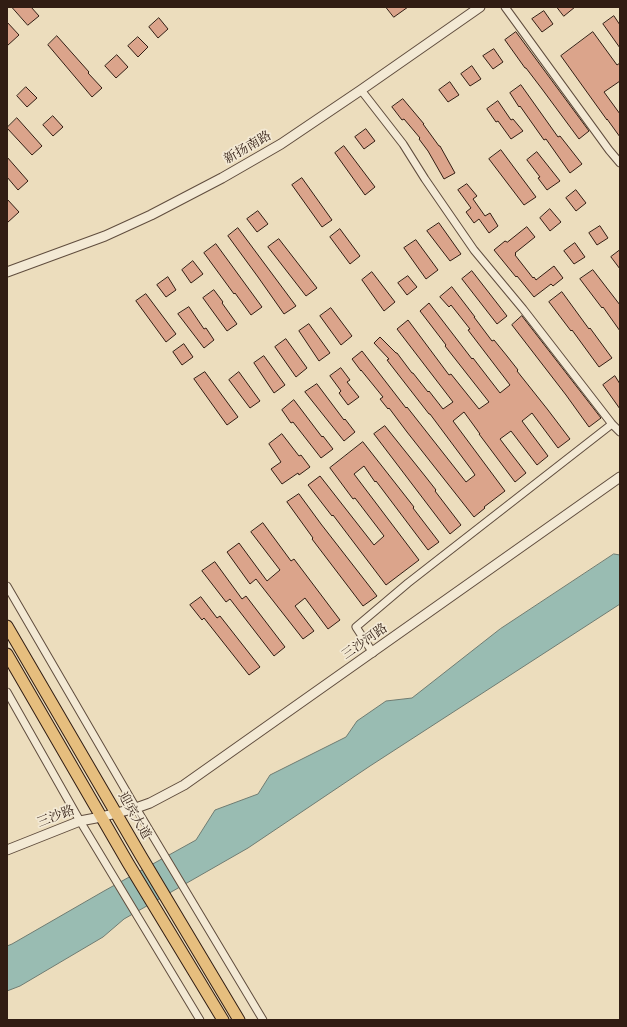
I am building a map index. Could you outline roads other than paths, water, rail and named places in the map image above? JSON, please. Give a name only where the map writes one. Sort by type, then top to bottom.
[{"type":"main road","name":"迎宾大道","points":[[7,626],[141,856],[239,1020]]},
{"type":"main road","points":[[7,654],[155,909],[223,1020]]},
{"type":"main road","points":[[22,680],[34,673]]},
{"type":"street","name":"新扬南路","points":[[7,272],[105,236],[152,215],[222,178],[281,144],[480,7]]},
{"type":"street","points":[[505,7],[620,164]]},
{"type":"street","points":[[361,90],[403,144],[474,250],[523,309],[612,424],[620,432]]},
{"type":"street","points":[[373,653],[356,627],[408,583],[601,431],[612,424]]},
{"type":"street","name":"三沙河路","points":[[116,813],[150,803],[184,785],[373,653],[620,477]]},
{"type":"street","points":[[7,586],[136,808],[263,1020]]},
{"type":"street","points":[[7,692],[80,821],[200,1020]]},
{"type":"street","name":"三沙路","points":[[7,850],[80,821],[116,813]]},
{"type":"water","points":[[614,554],[620,555],[620,604],[370,766],[248,848],[124,919],[103,937],[20,986],[7,991],[7,946],[196,840],[215,810],[258,794],[270,775],[346,737],[357,721],[386,701],[412,698],[500,629]]}]
